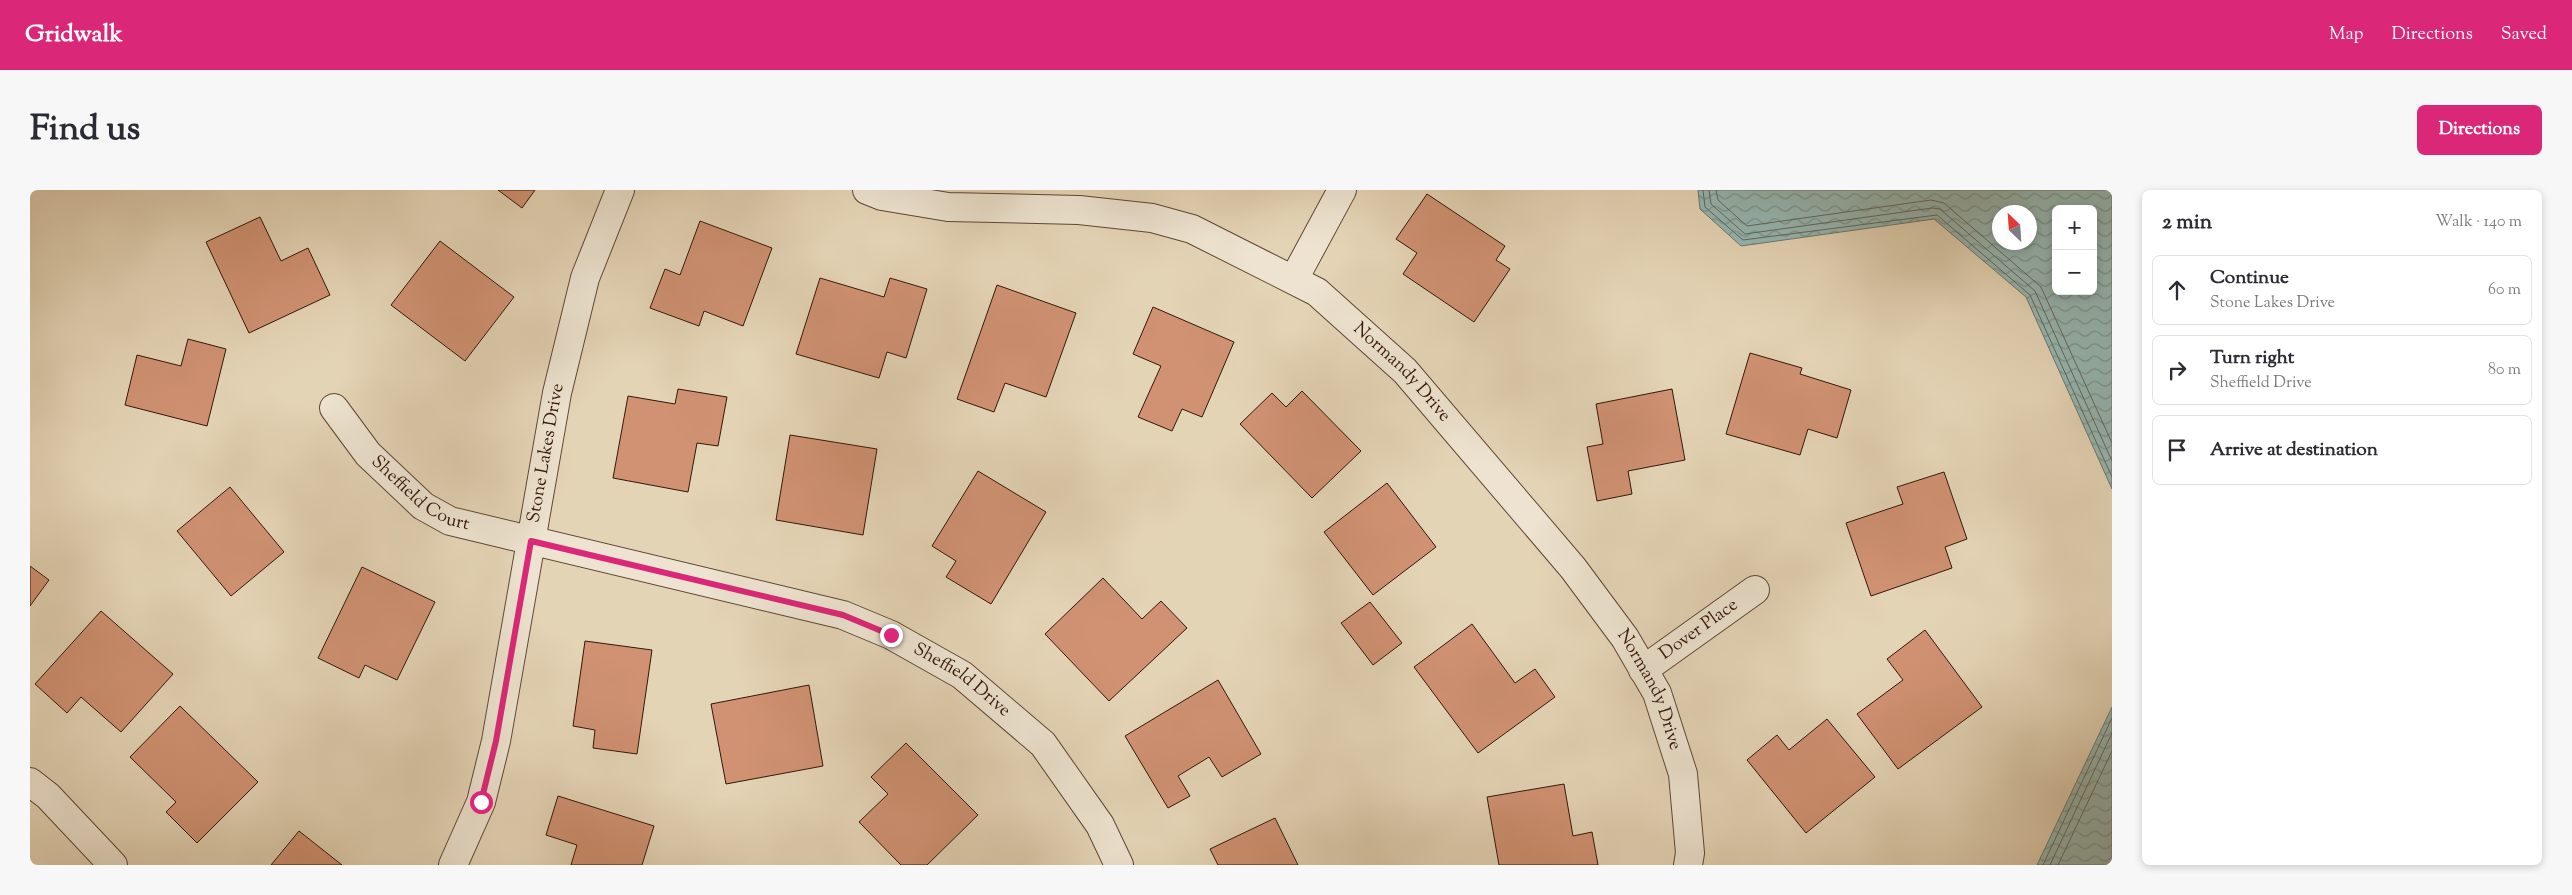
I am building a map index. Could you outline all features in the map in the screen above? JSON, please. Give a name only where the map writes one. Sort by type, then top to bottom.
[{"type":"street","name":"Stone Lakes Drive","points":[[453,865],[481,802],[496,741],[556,393],[584,278],[620,190]]},
{"type":"street","name":"Normandy Drive","points":[[867,190],[882,196],[948,207],[1079,210],[1152,218],[1192,228],[1294,278],[1317,292],[1405,371],[1573,568],[1625,638],[1657,693],[1683,774],[1690,853],[1688,865]]},
{"type":"street","points":[[1294,278],[1342,190]]},
{"type":"street","name":"Sheffield Court","points":[[334,408],[368,454],[423,506],[450,521],[531,541]]},
{"type":"street","name":"Sheffield Drive","points":[[531,541],[843,615],[891,635],[962,675],[1043,744],[1100,825],[1119,865]]},
{"type":"street","name":"Dover Place","points":[[1643,670],[1755,590]]},
{"type":"street","points":[[30,782],[48,796],[113,865]]},
{"type":"water","points":[[1698,190],[2112,190],[2112,489],[2026,297],[1934,219],[1741,246],[1700,209]]},
{"type":"water","points":[[2112,707],[2112,865],[2037,865]]},
{"type":"building","points":[[498,190],[535,190],[522,208]]},
{"type":"building","points":[[1427,194],[1505,246],[1496,260],[1510,269],[1474,322],[1403,274],[1417,253],[1396,239]]},
{"type":"building","points":[[260,217],[281,261],[308,248],[330,295],[249,333],[206,242]]},
{"type":"building","points":[[700,221],[772,248],[743,326],[704,311],[699,326],[650,308],[665,269],[680,275]]},
{"type":"building","points":[[440,241],[514,297],[465,361],[391,305]]},
{"type":"building","points":[[820,278],[884,297],[890,278],[927,289],[906,358],[887,352],[879,378],[796,354]]},
{"type":"building","points":[[997,285],[1076,313],[1046,397],[1005,383],[994,412],[957,399]]},
{"type":"building","points":[[1153,307],[1234,342],[1202,417],[1182,409],[1172,431],[1138,417],[1161,366],[1133,354]]},
{"type":"building","points":[[188,339],[226,349],[207,426],[125,405],[137,355],[181,366]]},
{"type":"building","points":[[1750,353],[1802,368],[1800,374],[1851,390],[1837,438],[1808,429],[1800,455],[1726,434]]},
{"type":"building","points":[[678,389],[727,397],[718,446],[697,443],[688,492],[613,478],[628,396],[675,404]]},
{"type":"building","points":[[1672,389],[1685,460],[1628,471],[1632,494],[1597,501],[1587,447],[1603,444],[1596,404]]},
{"type":"building","points":[[1302,391],[1361,451],[1312,498],[1240,424],[1272,393],[1286,407]]},
{"type":"building","points":[[790,435],[877,449],[863,535],[776,520]]},
{"type":"building","points":[[978,471],[1046,512],[991,604],[946,577],[956,561],[932,546]]},
{"type":"building","points":[[1944,472],[1967,539],[1945,547],[1952,568],[1871,596],[1846,523],[1903,504],[1897,487]]},
{"type":"building","points":[[1387,483],[1436,547],[1373,595],[1324,532]]},
{"type":"building","points":[[230,487],[284,552],[231,596],[177,531]]},
{"type":"building","points":[[30,566],[49,580],[30,606]]},
{"type":"building","points":[[362,567],[435,602],[397,680],[365,665],[359,678],[318,658]]},
{"type":"building","points":[[1103,578],[1142,619],[1161,601],[1187,628],[1109,701],[1045,634]]},
{"type":"building","points":[[1370,602],[1402,643],[1373,665],[1341,623]]},
{"type":"building","points":[[101,611],[173,674],[121,732],[81,697],[67,713],[35,684]]},
{"type":"building","points":[[1472,624],[1515,683],[1535,669],[1555,697],[1478,753],[1414,667]]},
{"type":"building","points":[[1925,630],[1982,707],[1898,769],[1857,714],[1903,680],[1887,659]]},
{"type":"building","points":[[585,641],[652,650],[637,754],[593,748],[595,730],[573,726]]},
{"type":"building","points":[[1218,680],[1261,754],[1222,777],[1209,757],[1178,776],[1190,796],[1168,808],[1125,736]]},
{"type":"building","points":[[809,685],[823,766],[726,784],[711,704]]},
{"type":"building","points":[[180,706],[258,782],[197,843],[166,812],[176,802],[130,757]]},
{"type":"building","points":[[1827,719],[1875,777],[1806,833],[1747,760],[1777,735],[1789,750]]},
{"type":"building","points":[[906,743],[978,815],[927,865],[901,865],[859,822],[888,794],[871,777]]},
{"type":"building","points":[[1564,784],[1573,836],[1592,832],[1598,865],[1499,865],[1487,797]]},
{"type":"building","points":[[558,796],[654,826],[642,865],[571,865],[577,845],[546,835]]},
{"type":"building","points":[[1275,818],[1298,865],[1218,865],[1210,849]]},
{"type":"building","points":[[299,831],[342,865],[271,865]]},
{"type":"route","points":[[481,802],[496,741],[531,541],[843,615],[891,635]]}]
